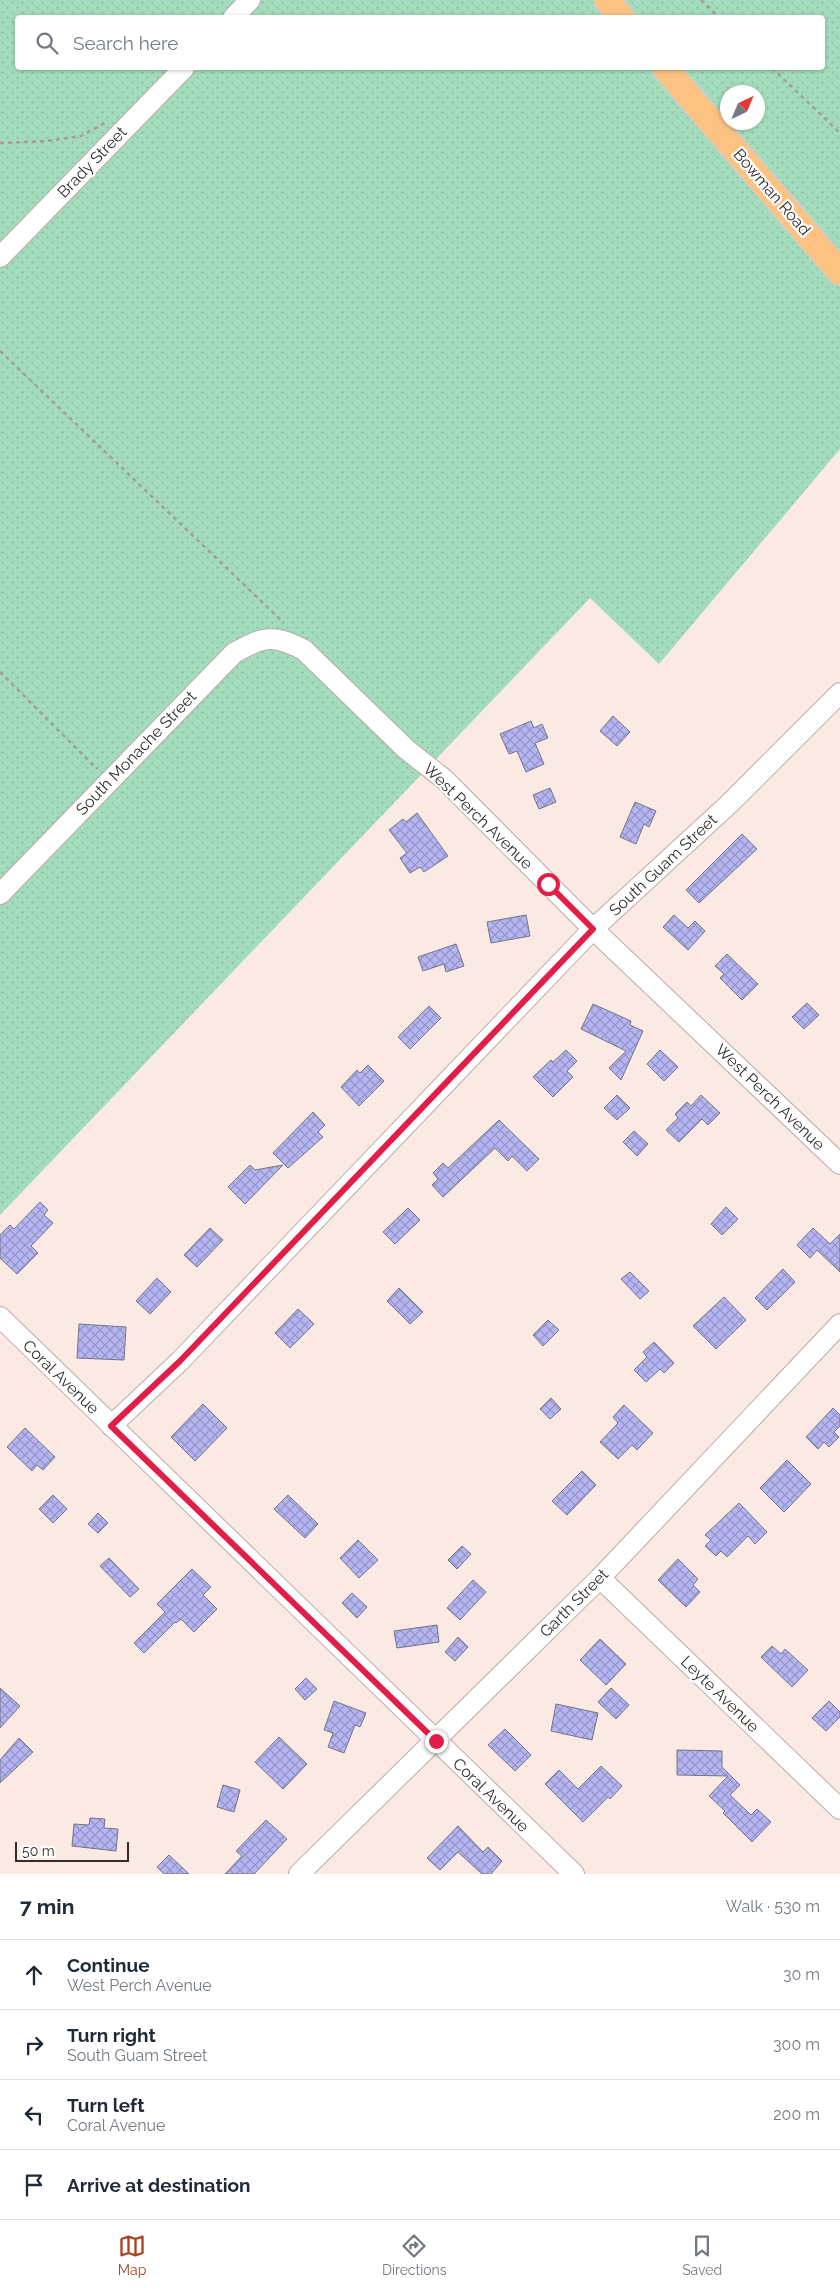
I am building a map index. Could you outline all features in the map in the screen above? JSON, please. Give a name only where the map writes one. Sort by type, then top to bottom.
[{"type":"main road","points":[[607,0],[620,15]]},
{"type":"main road","name":"Bowman Road","points":[[667,70],[840,272]]},
{"type":"street","points":[[235,15],[250,0]]},
{"type":"street","name":"Brady Street","points":[[0,257],[182,70]]},
{"type":"street","name":"South Monache Street","points":[[0,894],[108,780],[234,654],[255,641],[287,634]]},
{"type":"street","name":"West Perch Avenue","points":[[287,634],[406,749],[444,779],[593,929],[840,1164]]},
{"type":"street","name":"South Guam Street","points":[[111,1426],[180,1361],[593,929],[729,804],[840,693]]},
{"type":"street","name":"Coral Avenue","points":[[0,1317],[574,1874]]},
{"type":"street","name":"Garth Street","points":[[299,1874],[600,1578],[840,1324]]},
{"type":"street","name":"Leyte Avenue","points":[[600,1578],[840,1809]]},
{"type":"path","points":[[701,0],[717,15]]},
{"type":"path","points":[[774,70],[840,133]]},
{"type":"path","points":[[0,143],[47,141],[81,136],[107,122]]},
{"type":"path","points":[[0,351],[287,634]]},
{"type":"path","points":[[0,672],[108,780]]},
{"type":"green space","points":[[0,0],[840,0],[840,449],[659,664],[590,598],[0,1215]]},
{"type":"building","points":[[613,716],[630,732],[617,746],[600,731]]},
{"type":"building","points":[[531,721],[534,728],[542,724],[548,738],[535,743],[544,764],[526,772],[517,751],[509,754],[500,734]]},
{"type":"building","points":[[550,788],[556,802],[539,809],[533,795]]},
{"type":"building","points":[[635,802],[656,811],[649,827],[644,824],[636,844],[620,837]]},
{"type":"building","points":[[417,813],[448,856],[424,872],[420,867],[410,873],[400,858],[407,853],[389,830],[403,819],[406,822]]},
{"type":"building","points":[[742,834],[757,849],[699,903],[686,890]]},
{"type":"building","points":[[526,915],[530,936],[491,943],[487,922]]},
{"type":"building","points":[[674,915],[688,928],[695,921],[705,931],[688,950],[663,927]]},
{"type":"building","points":[[456,944],[464,966],[446,972],[444,964],[423,971],[418,957]]},
{"type":"building","points":[[727,954],[758,984],[742,1000],[720,978],[724,974],[715,966]]},
{"type":"building","points":[[807,1003],[819,1015],[804,1029],[792,1017]]},
{"type":"building","points":[[593,1004],[631,1021],[630,1025],[643,1031],[621,1080],[609,1068],[626,1051],[581,1029]]},
{"type":"building","points":[[429,1006],[441,1018],[410,1049],[398,1037]]},
{"type":"building","points":[[566,1050],[577,1061],[567,1071],[573,1077],[553,1097],[533,1077],[551,1060],[553,1062]]},
{"type":"building","points":[[660,1050],[678,1067],[664,1081],[647,1064]]},
{"type":"building","points":[[368,1065],[384,1081],[359,1106],[341,1087],[357,1070],[360,1073]]},
{"type":"building","points":[[617,1095],[630,1108],[617,1120],[604,1108]]},
{"type":"building","points":[[701,1095],[720,1113],[708,1125],[702,1119],[679,1142],[666,1130],[678,1118],[675,1114],[687,1102],[691,1106]]},
{"type":"building","points":[[313,1112],[325,1125],[318,1132],[323,1137],[288,1168],[273,1153]]},
{"type":"building","points":[[499,1120],[539,1159],[527,1171],[512,1156],[508,1161],[495,1148],[443,1197],[432,1185],[438,1179],[433,1173],[443,1163],[448,1168]]},
{"type":"building","points":[[634,1131],[648,1144],[637,1156],[623,1142]]},
{"type":"building","points":[[250,1165],[255,1170],[283,1165],[245,1204],[228,1187]]},
{"type":"building","points":[[40,1202],[48,1210],[44,1215],[53,1223],[31,1246],[38,1253],[17,1274],[0,1258],[0,1235],[10,1225],[14,1229]]},
{"type":"building","points":[[726,1207],[738,1219],[722,1235],[711,1224]]},
{"type":"building","points":[[408,1208],[420,1220],[395,1244],[383,1232]]},
{"type":"building","points":[[210,1228],[223,1240],[197,1267],[184,1255]]},
{"type":"building","points":[[813,1228],[830,1244],[840,1234],[840,1272],[817,1250],[810,1258],[797,1245]]},
{"type":"building","points":[[783,1269],[795,1282],[767,1310],[755,1298]]},
{"type":"building","points":[[630,1272],[649,1291],[640,1299],[621,1279]]},
{"type":"building","points":[[157,1278],[171,1292],[150,1314],[136,1301]]},
{"type":"building","points":[[399,1288],[423,1312],[410,1324],[387,1301]]},
{"type":"building","points":[[724,1297],[746,1320],[716,1349],[693,1326]]},
{"type":"building","points":[[298,1309],[314,1324],[290,1348],[275,1333]]},
{"type":"building","points":[[548,1320],[559,1330],[543,1346],[533,1335]]},
{"type":"building","points":[[79,1324],[126,1327],[124,1360],[77,1358]]},
{"type":"building","points":[[654,1342],[674,1363],[664,1373],[660,1369],[646,1382],[634,1370],[647,1357],[643,1352]]},
{"type":"building","points":[[551,1398],[561,1409],[550,1419],[540,1409]]},
{"type":"building","points":[[203,1404],[227,1428],[195,1461],[171,1437]]},
{"type":"building","points":[[624,1405],[653,1433],[637,1450],[632,1445],[618,1459],[600,1442],[618,1423],[613,1417]]},
{"type":"building","points":[[833,1408],[840,1415],[840,1426],[834,1432],[839,1437],[829,1447],[824,1442],[818,1449],[806,1437]]},
{"type":"building","points":[[25,1428],[55,1457],[43,1470],[37,1465],[32,1471],[7,1447]]},
{"type":"building","points":[[787,1460],[811,1484],[784,1512],[760,1488]]},
{"type":"building","points":[[582,1471],[596,1485],[567,1515],[552,1501]]},
{"type":"building","points":[[53,1495],[67,1509],[53,1523],[39,1509]]},
{"type":"building","points":[[288,1495],[318,1524],[305,1538],[274,1509]]},
{"type":"building","points":[[739,1503],[767,1532],[755,1544],[748,1536],[727,1557],[721,1551],[716,1556],[705,1546],[711,1540],[705,1535]]},
{"type":"building","points":[[98,1513],[108,1523],[98,1533],[88,1524]]},
{"type":"building","points":[[358,1540],[378,1560],[359,1578],[340,1558]]},
{"type":"building","points":[[462,1546],[471,1554],[457,1569],[448,1560]]},
{"type":"building","points":[[109,1558],[139,1589],[130,1597],[100,1566]]},
{"type":"building","points":[[678,1559],[698,1579],[693,1585],[700,1592],[686,1607],[658,1580]]},
{"type":"building","points":[[192,1569],[211,1587],[203,1595],[217,1609],[194,1632],[181,1619],[175,1622],[144,1653],[134,1643],[165,1612],[157,1604]]},
{"type":"building","points":[[473,1580],[486,1592],[460,1620],[447,1608]]},
{"type":"building","points":[[352,1593],[367,1607],[357,1618],[342,1603]]},
{"type":"building","points":[[437,1625],[439,1642],[397,1648],[394,1631]]},
{"type":"building","points":[[458,1637],[468,1647],[455,1661],[445,1652]]},
{"type":"building","points":[[600,1639],[626,1664],[606,1685],[580,1660]]},
{"type":"building","points":[[772,1646],[781,1654],[785,1649],[808,1670],[792,1687],[761,1657]]},
{"type":"building","points":[[306,1678],[317,1689],[305,1700],[295,1689]]},
{"type":"building","points":[[0,1688],[20,1706],[0,1728]]},
{"type":"building","points":[[611,1688],[629,1705],[616,1719],[598,1702]]},
{"type":"building","points":[[334,1701],[366,1713],[360,1727],[355,1725],[344,1753],[328,1747],[333,1733],[324,1730]]},
{"type":"building","points":[[829,1701],[840,1712],[840,1717],[826,1731],[812,1718]]},
{"type":"building","points":[[556,1704],[598,1713],[592,1740],[551,1731]]},
{"type":"building","points":[[505,1729],[531,1755],[515,1771],[488,1745]]},
{"type":"building","points":[[279,1737],[307,1764],[283,1789],[255,1762]]},
{"type":"building","points":[[19,1738],[33,1752],[0,1783],[0,1760]]},
{"type":"building","points":[[677,1750],[722,1751],[722,1767],[740,1785],[730,1795],[751,1815],[757,1809],[771,1822],[752,1842],[709,1796],[728,1776],[677,1775]]},
{"type":"building","points":[[601,1766],[622,1786],[583,1822],[545,1784],[559,1770],[578,1789]]},
{"type":"building","points":[[223,1785],[240,1790],[234,1812],[217,1807]]},
{"type":"building","points":[[90,1818],[105,1819],[104,1828],[118,1829],[116,1851],[72,1846],[74,1824],[89,1825]]},
{"type":"building","points":[[266,1820],[287,1839],[254,1874],[225,1874],[242,1856],[236,1851]]},
{"type":"building","points":[[458,1826],[483,1852],[488,1847],[502,1861],[491,1874],[482,1874],[458,1852],[440,1870],[427,1858]]},
{"type":"building","points":[[169,1855],[189,1874],[164,1874],[157,1867]]},
{"type":"route","points":[[436,1741],[111,1426],[180,1361],[593,929],[548,884]]}]
